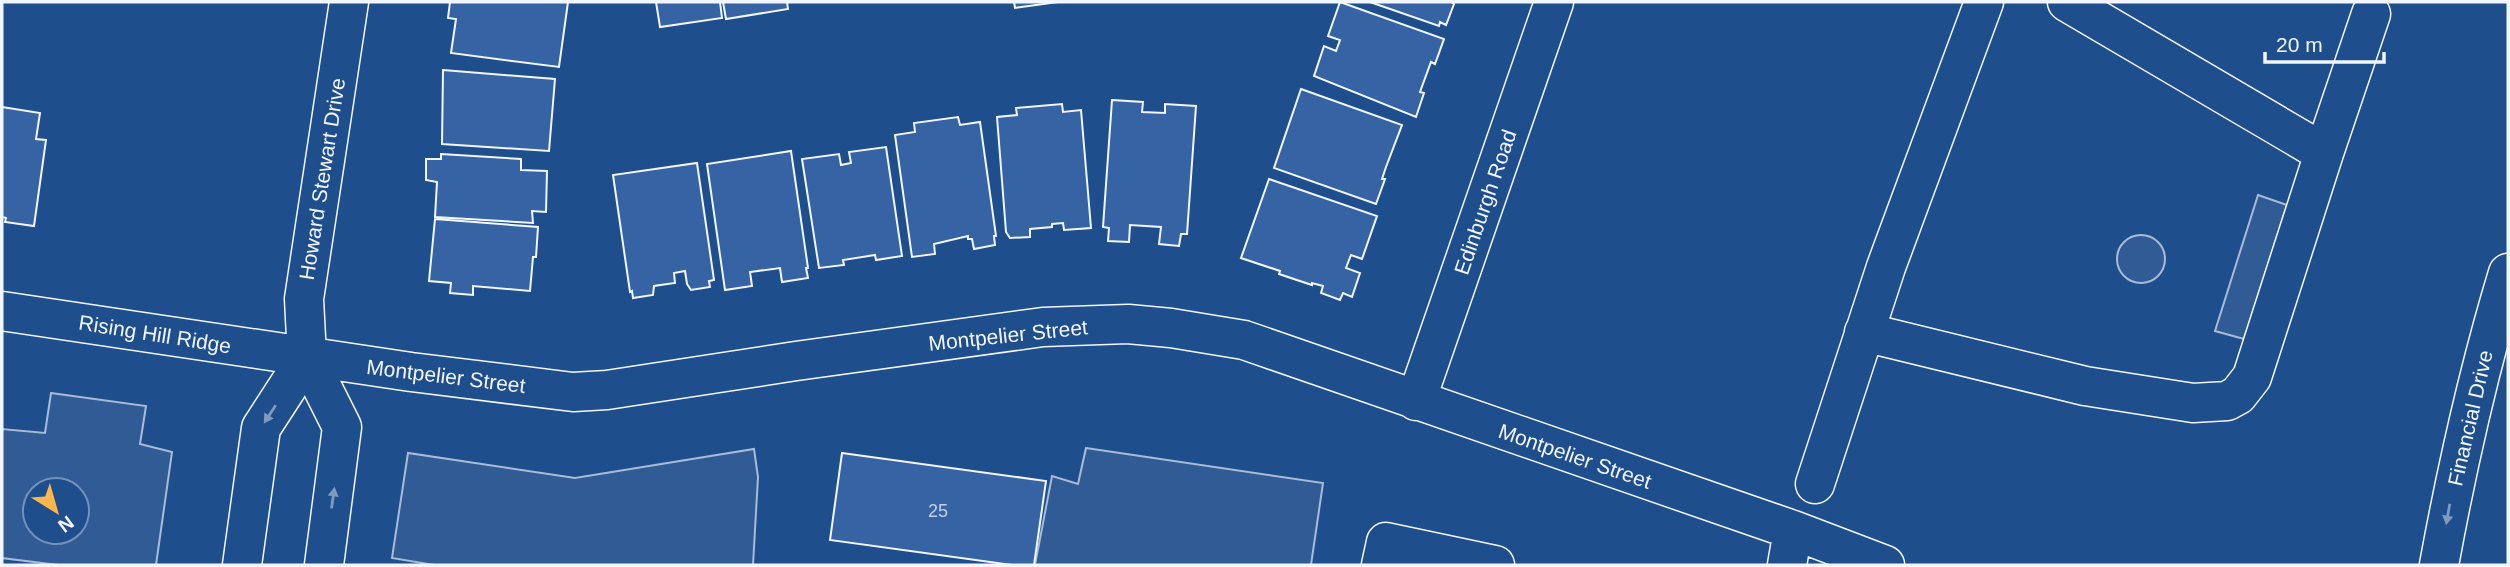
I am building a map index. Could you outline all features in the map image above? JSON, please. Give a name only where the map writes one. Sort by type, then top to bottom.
[{"type":"street","name":"Howard Stewart Drive","points":[[324,565],[342,427],[307,357],[304,299],[349,2]]},
{"type":"street","name":"Edinburgh Road","points":[[1416,401],[1554,2]]},
{"type":"street","points":[[1815,484],[1864,332],[1984,2]]},
{"type":"street","points":[[2067,2],[2324,153]]},
{"type":"street","points":[[1864,332],[2085,386],[2193,403],[2227,401],[2238,395],[2256,367],[2371,14]]},
{"type":"street","name":"Financial Drive","points":[[2439,565],[2453,485],[2491,328],[2508,273]]},
{"type":"street","name":"Rising Hill Ridge","points":[[2,311],[307,357]]},
{"type":"street","name":"Montpelier Street","points":[[307,357],[573,392],[607,390],[1043,327],[1128,324],[1171,328],[1244,340],[1416,401],[1790,548],[1885,565]]},
{"type":"street","points":[[242,565],[261,428],[307,357]]},
{"type":"street","points":[[1381,565],[1386,542],[1495,565]]},
{"type":"shaded area","points":[[2258,195],[2287,205],[2244,339],[2215,331]]},
{"type":"shaded area","points":[[2141,235],[2158,242],[2165,259],[2158,276],[2141,283],[2124,276],[2117,259],[2124,242]]},
{"type":"shaded area","points":[[51,393],[146,406],[140,444],[172,452],[156,565],[58,565],[2,558],[2,429],[45,433]]},
{"type":"shaded area","points":[[1086,448],[1323,483],[1311,565],[1035,565],[1052,476],[1078,484]]},
{"type":"shaded area","points":[[754,449],[758,477],[753,565],[434,565],[392,558],[408,453],[575,478]]},
{"type":"building","points":[[450,2],[568,2],[559,67],[451,53],[456,19],[448,18]]},
{"type":"building","points":[[656,2],[720,2],[722,18],[660,27]]},
{"type":"building","points":[[723,2],[787,2],[788,9],[726,19]]},
{"type":"building","points":[[1014,2],[1058,2],[1015,8]]},
{"type":"building","points":[[1340,2],[1444,39],[1435,64],[1431,62],[1420,92],[1424,93],[1416,117],[1314,76],[1324,46],[1336,51],[1340,40],[1328,36]]},
{"type":"building","points":[[1370,2],[1454,4],[1446,25],[1440,22],[1439,26]]},
{"type":"building","points":[[443,70],[555,79],[549,151],[442,144]]},
{"type":"building","points":[[1301,89],[1402,125],[1382,179],[1385,179],[1376,204],[1274,168]]},
{"type":"building","points":[[1112,100],[1143,102],[1142,112],[1165,113],[1165,104],[1196,106],[1187,234],[1181,234],[1179,246],[1159,244],[1161,227],[1130,225],[1129,242],[1108,241],[1109,228],[1103,227]]},
{"type":"building","points":[[1062,104],[1063,112],[1081,110],[1091,228],[1064,230],[1063,223],[1052,224],[1052,227],[1030,229],[1030,237],[1010,238],[1006,232],[997,117],[1017,115],[1016,108]]},
{"type":"building","points":[[2,107],[40,113],[36,139],[46,140],[34,226],[5,222],[6,218],[2,217]]},
{"type":"building","points":[[958,117],[960,125],[980,122],[995,245],[974,249],[972,239],[968,239],[968,236],[934,244],[935,254],[912,257],[895,135],[915,132],[914,123]]},
{"type":"building","points":[[886,147],[902,256],[876,260],[875,255],[843,260],[844,265],[819,268],[802,159],[839,154],[841,165],[851,163],[849,152]]},
{"type":"building","points":[[791,151],[808,278],[782,282],[780,268],[750,272],[752,286],[725,290],[707,164]]},
{"type":"building","points":[[441,154],[521,159],[521,170],[547,171],[546,212],[532,211],[533,223],[435,217],[437,182],[426,180],[426,159],[441,159]]},
{"type":"building","points":[[697,163],[714,280],[709,281],[710,287],[691,290],[685,271],[674,273],[675,283],[654,286],[653,295],[633,298],[613,175]]},
{"type":"building","points":[[1269,179],[1377,216],[1362,259],[1351,255],[1346,268],[1360,273],[1352,297],[1343,293],[1340,300],[1321,293],[1323,286],[1279,274],[1280,271],[1241,258]]},
{"type":"building","points":[[435,219],[538,227],[530,291],[473,286],[473,295],[450,293],[451,283],[429,281]]},
{"type":"building","points":[[842,453],[1046,481],[1034,565],[1012,565],[830,540]]}]
